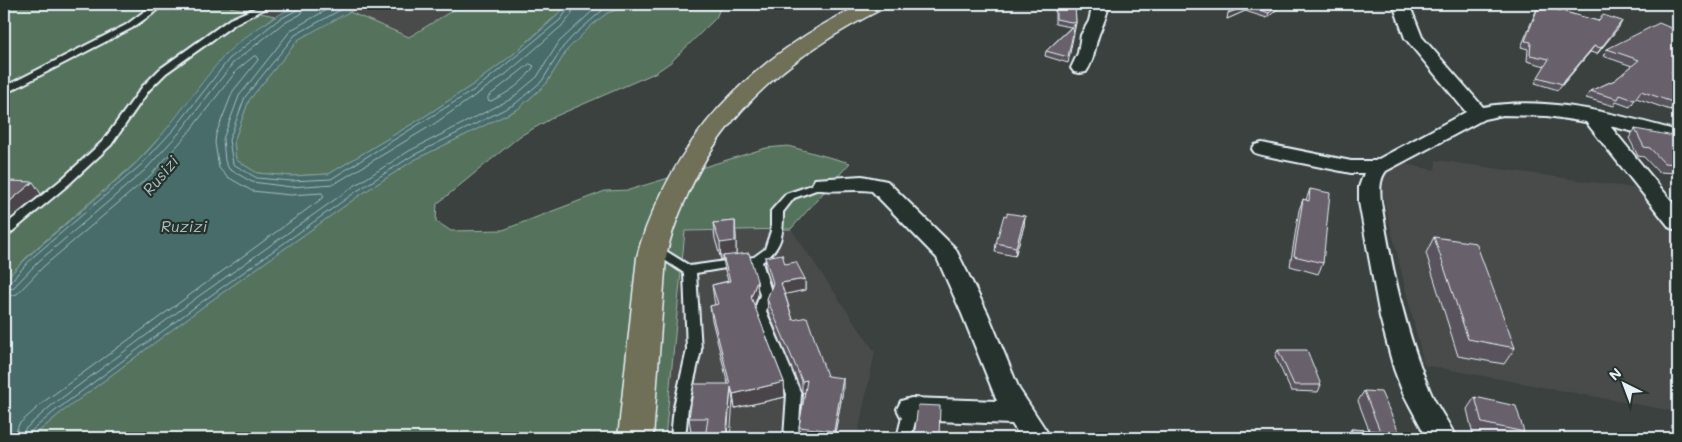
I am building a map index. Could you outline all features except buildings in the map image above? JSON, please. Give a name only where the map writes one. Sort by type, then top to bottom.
[{"type":"highway","points":[[635,438],[653,248],[674,192],[702,141],[732,106],[771,68],[803,44],[849,16],[877,4]]},
{"type":"street","points":[[1080,68],[1087,53],[1090,35],[1097,22],[1101,4]]},
{"type":"street","points":[[1401,4],[1414,38],[1478,114]]},
{"type":"street","points":[[1442,438],[1433,426],[1408,371],[1388,299],[1369,196],[1371,178],[1379,167],[1478,114],[1503,109],[1547,110],[1592,117],[1623,122],[1678,137]]},
{"type":"street","points":[[1592,117],[1678,223]]},
{"type":"street","points":[[1262,149],[1351,167],[1379,167]]},
{"type":"street","points":[[824,184],[862,183],[879,186],[947,254],[975,314],[1007,394],[1037,438]]},
{"type":"street","points":[[912,409],[1020,413]]},
{"type":"lane","points":[[4,91],[74,54],[122,32],[145,18],[159,4]]},
{"type":"lane","points":[[4,232],[65,182],[107,143],[146,88],[163,71],[233,21],[270,4]]},
{"type":"lane","points":[[688,270],[749,260],[756,261],[770,251],[777,231],[777,211],[790,196],[824,184]]},
{"type":"lane","points":[[653,248],[690,273],[694,350],[681,407],[678,438]]},
{"type":"lane","points":[[756,261],[766,295],[760,311],[794,394],[791,438]]},
{"type":"lane","points":[[904,438],[912,409]]},
{"type":"shaded area","points":[[236,4],[299,4],[275,16],[229,7]]},
{"type":"shaded area","points":[[364,4],[463,4],[409,37],[347,11]]},
{"type":"shaded area","points":[[1436,160],[1648,190],[1678,236],[1678,412],[1424,365],[1378,175],[1390,161],[1435,170]]},
{"type":"shaded area","points":[[791,229],[875,352],[857,438],[665,438],[685,231]]},
{"type":"green space","points":[[4,4],[236,4],[230,7],[275,16],[225,55],[171,125],[137,162],[31,253],[4,281]]},
{"type":"green space","points":[[463,4],[559,4],[562,10],[515,53],[474,84],[427,115],[329,174],[291,176],[257,173],[236,160],[234,141],[249,100],[299,39],[347,11],[409,37]]},
{"type":"green space","points":[[632,4],[722,4],[716,18],[671,62],[655,73],[556,116],[520,136],[437,204],[436,221],[451,231],[503,230],[605,191],[629,190],[766,148],[788,146],[850,163],[791,229],[685,231],[665,438],[31,438],[58,415],[205,305],[360,195],[414,160],[518,109],[546,84],[567,50],[592,25],[607,13]]},
{"type":"water","name":"Ruzizi","points":[[299,4],[364,4],[299,39],[249,100],[234,141],[236,160],[257,173],[291,176],[329,174],[427,115],[474,84],[515,53],[556,17],[562,10],[559,4],[632,5],[607,13],[592,25],[567,50],[546,84],[518,109],[414,160],[360,195],[205,305],[58,415],[31,438],[4,438],[4,281],[36,250],[104,192],[149,150],[231,49],[260,27]]},
{"type":"water label","name":"Rusizi","points":[[160,175]]}]
